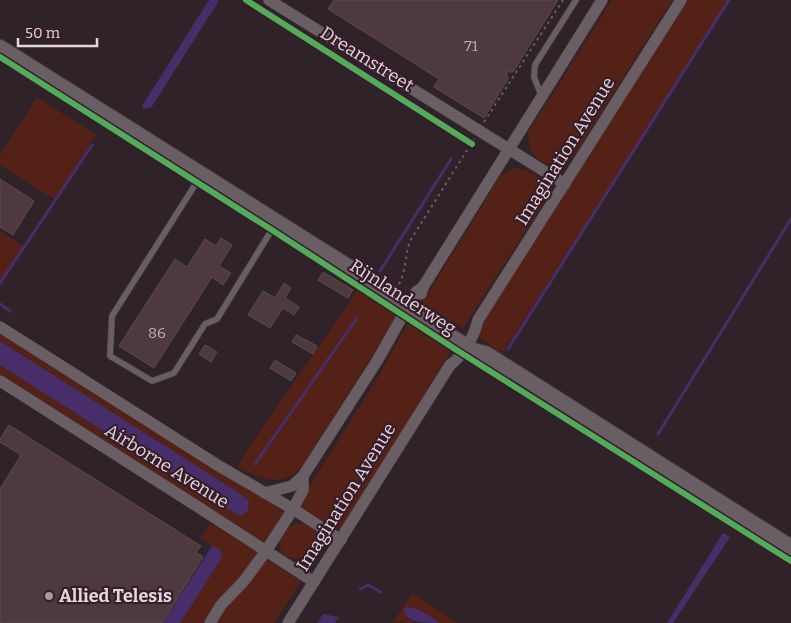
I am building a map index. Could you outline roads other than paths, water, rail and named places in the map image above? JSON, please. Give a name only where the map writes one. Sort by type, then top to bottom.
[{"type":"street","points":[[265,493],[292,486],[303,476],[399,325],[406,318],[416,292],[423,287],[602,0]]},
{"type":"street","name":"Imagination Avenue","points":[[288,623],[450,364],[457,360],[470,326],[478,320],[681,0]]},
{"type":"street","name":"Dreamstreet","points":[[274,1],[565,184]]},
{"type":"street","name":"Rijnlanderweg","points":[[0,48],[392,295],[402,296],[411,306],[465,340],[477,343],[487,355],[791,548]]},
{"type":"street","name":"Airborne Avenue","points":[[0,327],[219,466],[293,509],[340,540]]},
{"type":"street","name":"Airborne Avenue","points":[[0,382],[314,582]]},
{"type":"street","points":[[210,623],[221,605],[244,581],[266,551],[293,509],[303,490],[303,476]]},
{"type":"lane","points":[[542,97],[534,77],[535,65],[576,0]]},
{"type":"lane","points":[[201,175],[112,316],[110,356],[152,381],[174,373],[205,324],[217,319],[276,222]]},
{"type":"waterway","points":[[508,349],[729,0]]},
{"type":"waterway","points":[[0,283],[92,145]]},
{"type":"waterway","points":[[380,271],[451,159]]},
{"type":"waterway","points":[[658,434],[791,219]]},
{"type":"waterway","points":[[0,304],[10,311]]},
{"type":"waterway","points":[[255,464],[357,318]]},
{"type":"waterway","points":[[360,589],[368,585],[381,592]]},
{"type":"place","name":"Allied Telesis","points":[[49,596]]}]
